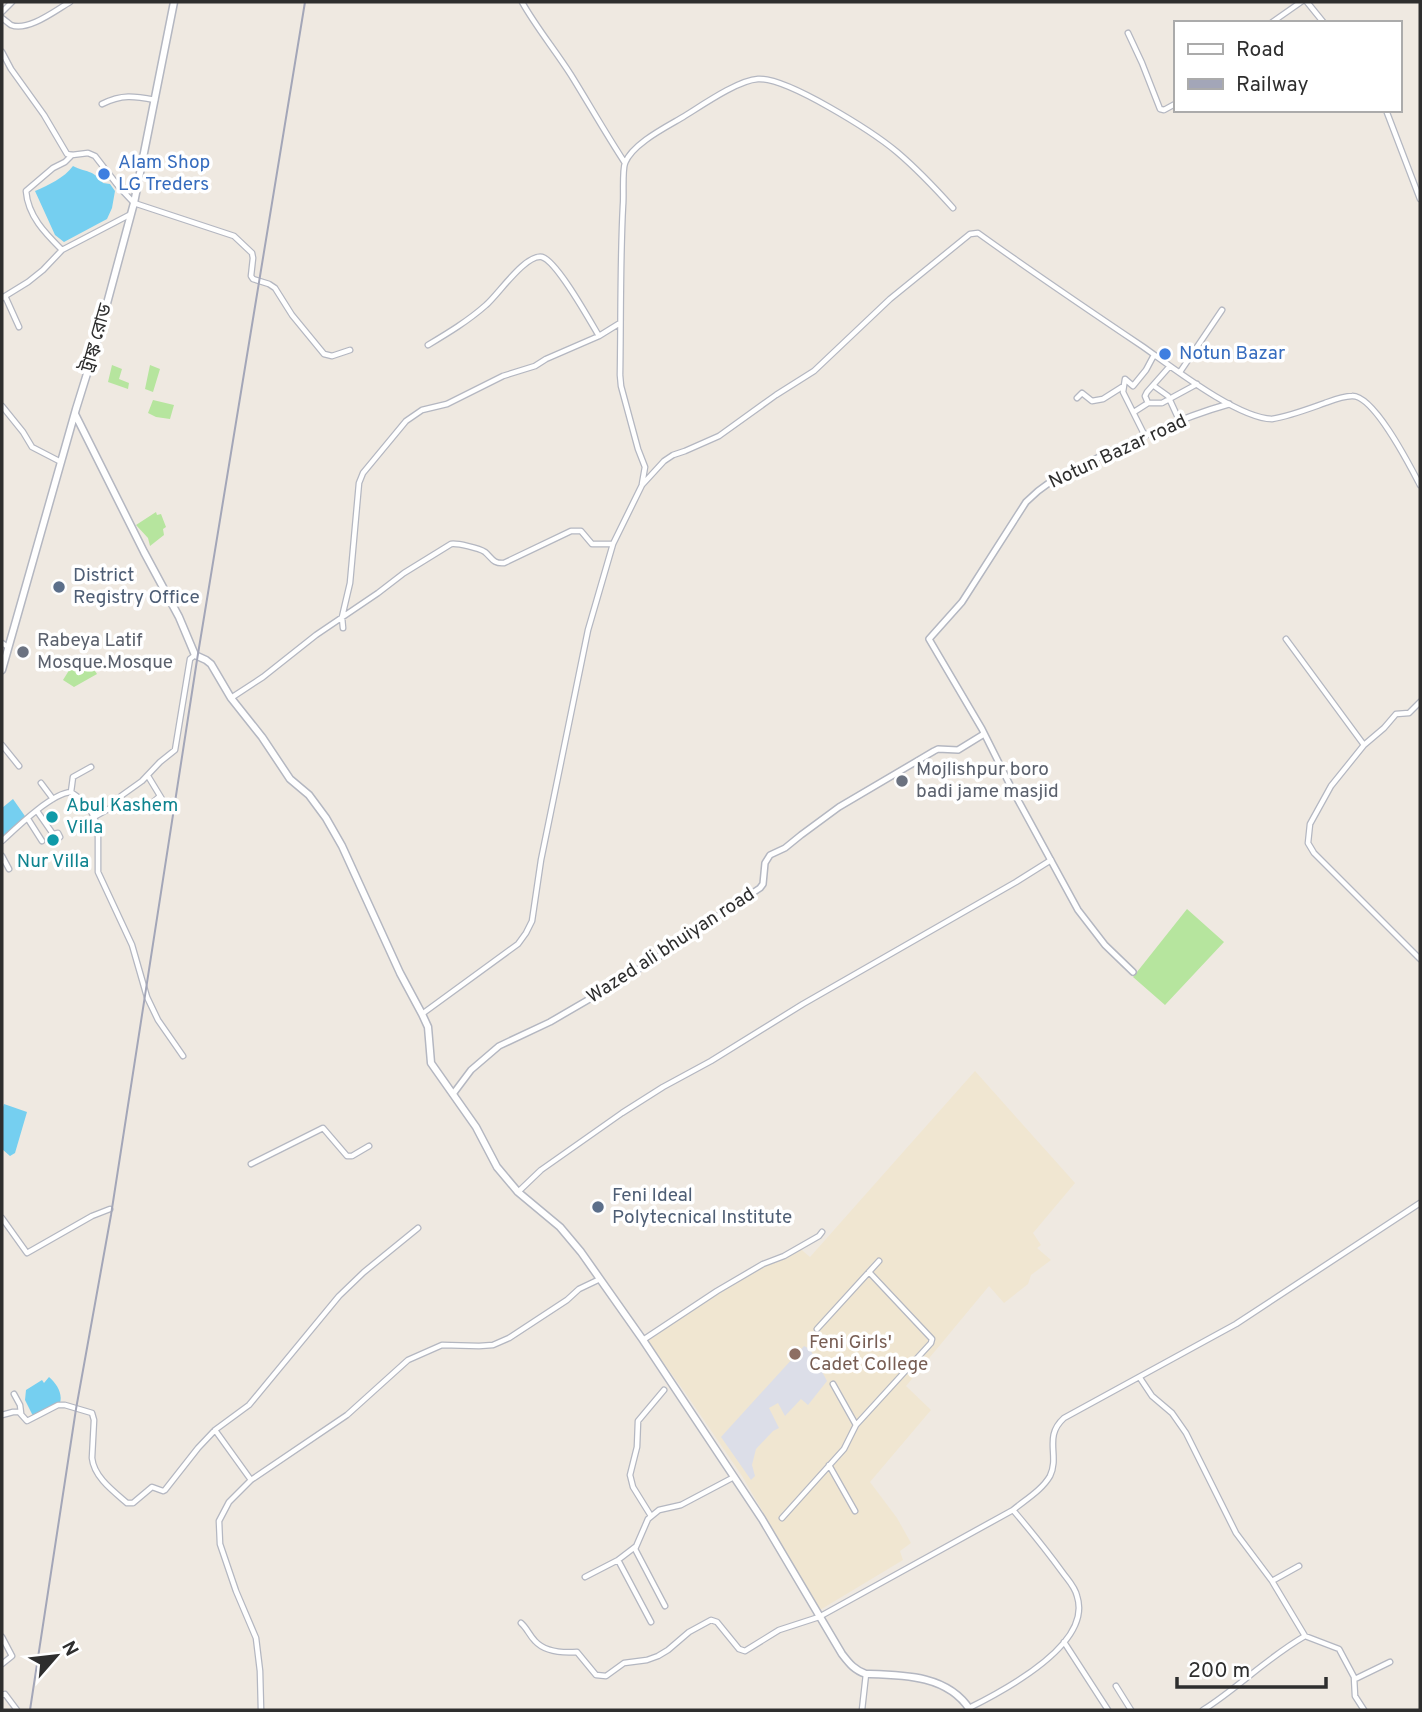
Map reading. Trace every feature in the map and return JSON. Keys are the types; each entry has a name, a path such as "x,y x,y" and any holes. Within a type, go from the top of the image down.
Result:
{"main road":[{"name":"ট্রাঙ্ক রোড","path":"2,670 5,645 95,348 134,203 174,2"},
{"path":"75,414 179,617 194,655 211,664 231,698 290,779 309,795 342,846 400,973 428,1027 431,1063 476,1127 497,1167 518,1192 560,1227 581,1252 762,1519 819,1617 852,1667 866,1674 911,1676 931,1681 957,1695 969,1709"}],"street":[{"path":"2,12 12,2"},
{"path":"2,18 12,25 22,27 35,23 70,2"},
{"path":"522,2 625,163"},
{"path":"1274,21 1299,2"},
{"path":"1307,2 1322,21"},
{"path":"1128,33 1160,109 1164,110 1174,105"},
{"path":"2,52 10,69 44,115 67,154 88,153 95,156 134,203 234,236 252,253 253,279 275,288 292,315 324,355 329,357 350,350"},
{"path":"642,485 645,467 620,375 625,163 636,148 653,135 748,80 768,80 796,89 854,122 896,152 953,208"},
{"path":"102,104 116,97 155,100"},
{"path":"1387,112 1420,199"},
{"path":"62,250 42,230 27,203 26,191 72,155"},
{"path":"19,327 3,297 28,282 62,250 131,214"},
{"path":"422,1014 518,944 532,921 541,860 588,630 613,544 642,485 673,455 719,436 776,394 814,371 890,299 970,234 978,233 1170,366 1244,412 1272,419 1353,395 1365,400 1395,441 1420,485"},
{"path":"428,345 478,312 523,265 538,257 547,260 557,270 599,336"},
{"path":"1180,372 1222,310"},
{"path":"343,628 342,617 350,583 359,483 363,473 406,421 422,410 447,404 503,376 535,366 621,323"},
{"path":"1145,436 1123,387 1125,380 1133,386 1154,355"},
{"path":"1148,403 1146,394 1170,366"},
{"path":"1133,412 1148,403 1158,404 1170,399 1198,384"},
{"path":"1154,386 1170,399 1180,422"},
{"path":"1077,398 1082,393 1092,401 1099,400 1123,387"},
{"name":"Notun Bazar road","path":"1133,972 1104,945 1078,910 930,637 962,603 1018,513 1032,496 1053,480 1145,436 1229,404"},
{"path":"3,409 32,447 61,461"},
{"path":"231,698 404,573 451,544 482,550 498,564 571,531 581,531 592,544 613,544"},
{"path":"1286,639 1364,745"},
{"path":"94,817 114,806 121,796 148,776 175,750 190,659 194,655"},
{"path":"1420,702 1409,713 1396,714 1364,745 1331,786 1312,818 1308,843 1314,853 1420,959"},
{"name":"Wazed ali bhuiyan road","path":"453,1094 471,1070 499,1046 550,1022 597,995 671,949 760,888 763,884 765,863 770,855 785,848 839,807 934,751 958,750 984,734"},
{"path":"2,745 19,766"},
{"path":"71,792 72,778 91,767"},
{"path":"148,776 168,809"},
{"path":"41,783 53,800"},
{"path":"60,786 62,794"},
{"path":"2,841 62,794 71,792 78,797 96,822 98,872 132,945 148,999 158,1020 183,1056"},
{"path":"151,804 160,796"},
{"path":"36,800 53,834 58,833 60,837"},
{"path":"28,819 42,841"},
{"path":"2,856 9,869"},
{"path":"518,1192 541,1170 663,1087 1051,860"},
{"path":"251,1164 323,1128 348,1156 369,1146"},
{"path":"521,1623 526,1626 535,1642 544,1648 577,1652 596,1675 606,1676 624,1663 658,1656 707,1621 717,1622 739,1649 745,1651 779,1630 819,1617 1013,1510 1039,1490 1051,1473 1052,1439 1058,1424 1070,1415 1236,1324 1420,1203"},
{"path":"2,1218 27,1253 92,1216 110,1209"},
{"path":"2,1415 19,1412 27,1420 31,1420 58,1405 92,1413 92,1458 95,1470 130,1504 152,1487 163,1491 215,1430 249,1405 340,1296 364,1272 418,1228"},
{"path":"643,1340 717,1291 764,1264 784,1256 822,1232"},
{"path":"817,1329 879,1261"},
{"path":"782,1518 844,1449 856,1425 931,1343 932,1339 869,1272"},
{"path":"261,1710 257,1638 236,1591 220,1544 219,1521 229,1502 251,1480 339,1420 408,1360 442,1345 493,1345 509,1338 567,1300 579,1289 600,1279"},
{"path":"1140,1378 1152,1396 1172,1413 1186,1433 1236,1532 1272,1581 1305,1636 1339,1649 1355,1679 1354,1693 1364,1710"},
{"path":"833,1384 856,1425"},
{"path":"651,1516 633,1487 630,1475 637,1447 638,1421 664,1390"},
{"path":"14,1394 22,1409 21,1414"},
{"path":"215,1430 251,1480"},
{"path":"830,1465 855,1511"},
{"path":"585,1577 618,1560 635,1547 651,1516 659,1510 681,1505 734,1477"},
{"path":"969,1709 1027,1676 1064,1642 1077,1623 1080,1609 1076,1592 1013,1510"},
{"path":"635,1547 665,1606"},
{"path":"618,1560 651,1622"},
{"path":"1272,1581 1299,1566"},
{"path":"1203,1710 1305,1636"},
{"path":"2,1637 12,1656 2,1664"},
{"path":"1064,1642 1108,1710"},
{"path":"1355,1679 1390,1662"},
{"path":"862,1710 866,1674"},
{"path":"1116,1686 1131,1710"},
{"path":"2,1695 5,1695 17,1710"}],"shaded area":[{"name":"Feni Girls' Cadet College","path":"975,1071 1075,1183 1033,1233 1041,1245 1037,1248 1051,1260 1031,1275 1028,1284 1004,1303 989,1286 906,1386 931,1410 870,1482 897,1518 911,1543 900,1551 903,1560 820,1610 742,1476 647,1340 719,1291 797,1246 810,1257"},
{"path":"804,1346 810,1349 827,1381 808,1405 801,1399 785,1416 778,1403 769,1408 779,1428 756,1449 752,1465 755,1476 751,1480 721,1437"}],"green space":[{"path":"112,365 122,369 119,379 129,383 128,389 108,382"},
{"path":"150,365 160,369 153,392 145,389"},
{"path":"153,400 174,405 170,419 148,413"},
{"path":"156,512 157,515 161,514 166,527 163,529 164,535 150,546 148,538 136,525"},
{"path":"85,656 97,674 74,687 63,680 68,672 65,663"},
{"path":"1187,909 1224,942 1165,1005 1133,977"}],"water":[{"path":"73,166 92,173 103,183 110,184 115,191 107,219 64,242 55,235 35,191 61,178"},
{"path":"13,799 27,819 2,838 2,808"},
{"path":"4,1104 27,1112 15,1153 10,1156 2,1149"},
{"path":"49,1377 58,1388 60,1403 33,1416 25,1400 26,1390 42,1380 44,1383"}],"railway":[{"path":"30,1710 76,1409 111,1215 197,660 305,2"}],"place":[{"name":"Alam Shop LG Treders","path":"104,174"},
{"name":"Notun Bazar","path":"1165,354"},
{"name":"District Registry Office","path":"59,587"},
{"name":"Rabeya Latif Mosque.Mosque","path":"23,652"},
{"name":"Mojlishpur boro badi jame masjid","path":"902,781"},
{"name":"Abul Kashem Villa","path":"52,817"},
{"name":"Nur Villa","path":"53,840"},
{"name":"Feni Ideal Polytecnical Institute","path":"598,1207"},
{"name":"Feni Girls' Cadet College","path":"795,1354"}]}
